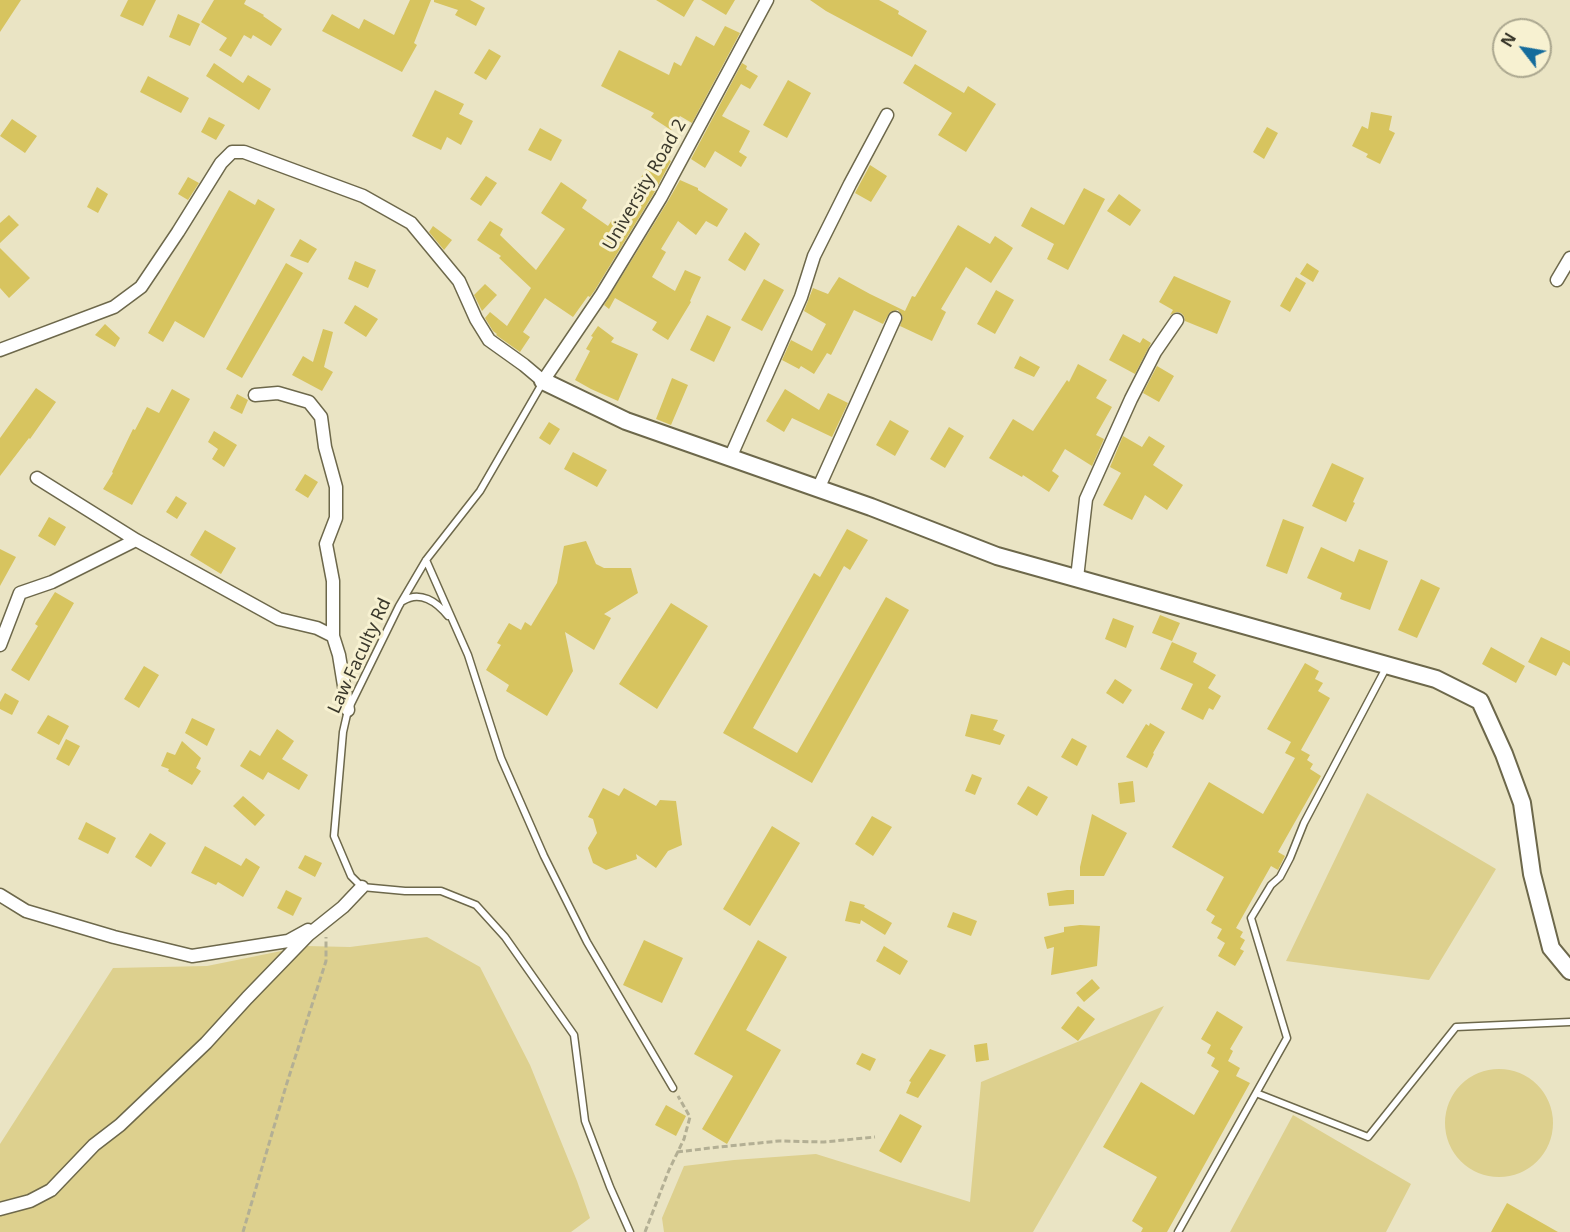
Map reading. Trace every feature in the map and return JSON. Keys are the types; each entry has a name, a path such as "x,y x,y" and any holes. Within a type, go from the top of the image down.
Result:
{"street":[{"name":"University Road 2","path":"543,381 602,294 661,197 768,0"},
{"path":"730,458 801,297 814,256 887,115"},
{"path":"0,350 114,307 141,287 221,163 232,152 244,152 363,196 411,223 459,281 476,319 489,340 524,364 543,381 626,421 882,511 997,556 1436,679 1479,701 1504,754 1522,804 1532,874 1551,948 1570,970"},
{"path":"1557,280 1570,258"},
{"path":"818,489 895,318"},
{"path":"1077,578 1086,499 1131,399 1155,352 1177,320"},
{"path":"255,395 278,393 309,402 321,417 325,447 336,487 336,518 326,544 333,581 333,636 339,655 348,710"},
{"path":"37,478 136,540 279,620 317,628 333,636"},
{"path":"0,645 20,593 52,582 136,540"},
{"path":"0,894 26,911 114,937 192,956 288,941 327,921 362,887"},
{"path":"0,1209 30,1201 51,1190 94,1145 120,1125 206,1042 308,935 343,907 362,887"}],"lane":[{"name":"Law Faculty Rd","path":"362,887 351,876 334,836 343,732 348,710 399,606 426,560 480,491 543,381"},
{"path":"426,560 468,655 501,758 544,856 587,942 673,1088"},
{"path":"399,606 405,599 423,597 430,599 436,602 454,623"},
{"path":"1178,1232 1287,1038 1251,918 1271,885 1280,877 1304,823 1387,665"},
{"path":"362,887 405,891 441,891 476,905 505,937 574,1035 585,1121 630,1232"},
{"path":"1256,1093 1368,1137 1456,1027 1570,1022"}],"path":[{"path":"243,1232 326,961 327,921"},
{"path":"645,1232 684,1138 690,1117 673,1088"},
{"path":"677,1152 767,1142 824,1142 874,1137"}],"shaded area":[{"path":"1367,793 1496,869 1429,980 1286,961"},
{"path":"427,937 480,967 530,1065 590,1218 571,1232 0,1232 0,1144 113,968 207,966 306,946 350,947"},
{"path":"1164,1006 1033,1232 664,1232 662,1218 684,1166 734,1160 816,1154 970,1202 981,1082"},
{"path":"1499,1069 1520,1073 1537,1085 1549,1102 1553,1123 1549,1144 1537,1161 1520,1173 1499,1177 1478,1173 1461,1161 1449,1144 1445,1123 1449,1102 1461,1085 1478,1073"},
{"path":"1293,1115 1411,1184 1386,1232 1230,1232"}],"building":[{"path":"0,0 21,0 0,32"},
{"path":"128,0 156,0 143,26 120,16"},
{"path":"214,0 246,0 244,4 264,15 282,29 271,46 253,35 251,39 244,35 231,57 219,50 227,38 201,22"},
{"path":"410,0 431,0 414,43 417,45 402,72 322,31 332,14 359,29 364,19 394,35"},
{"path":"434,0 470,0 485,8 476,26 455,15 458,10 434,2"},
{"path":"656,0 694,0 684,17"},
{"path":"701,0 735,0 726,15"},
{"path":"810,0 879,0 927,31 912,57"},
{"path":"178,14 200,24 190,46 169,37"},
{"path":"725,26 740,33 692,123 680,116 671,130 651,117 654,113 601,86 619,50 669,75 674,62 681,66 696,36 714,46"},
{"path":"489,49 501,56 486,80 474,73"},
{"path":"214,63 243,83 248,75 271,89 259,110 206,76"},
{"path":"742,63 747,66 746,69 758,76 750,89 741,84 722,116 750,131 739,152 747,157 741,167 715,151 705,168 691,159"},
{"path":"915,64 964,93 968,86 996,104 966,152 938,135 952,113 903,83"},
{"path":"148,76 189,98 181,113 140,92"},
{"path":"788,80 811,93 787,138 763,125"},
{"path":"435,90 464,104 459,114 473,121 461,145 447,137 441,150 412,136"},
{"path":"1371,112 1392,116 1389,130 1395,133 1380,164 1366,157 1368,154 1352,146 1362,126 1368,129"},
{"path":"209,117 225,125 216,140 201,132"},
{"path":"12,119 37,136 25,153 0,136"},
{"path":"1267,127 1278,133 1264,159 1253,152"},
{"path":"540,128 562,140 551,161 528,150"},
{"path":"658,153 671,161 595,290 573,317 545,298 523,332 530,337 520,352 496,335 485,318 490,312 507,326 531,288 499,258 501,256 477,240 490,221 503,229 500,235 536,270 565,229 541,213 561,182 587,200 582,208 608,226 612,220 618,224 636,193 633,191"},
{"path":"870,165 887,176 871,202 855,193"},
{"path":"486,176 497,183 481,206 470,199"},
{"path":"188,177 199,183 188,200 178,194"},
{"path":"680,180 698,188 728,209 717,227 706,221 696,235 678,221 661,249 666,252 652,277 675,291 685,270 701,277 691,302 668,340 652,330 657,322 615,298 609,309 604,305"},
{"path":"97,187 108,194 98,213 87,207"},
{"path":"1084,188 1105,199 1068,270 1047,259 1054,244 1021,226 1031,207 1064,225"},
{"path":"229,190 255,205 258,199 275,209 204,338 175,321 163,342 148,333"},
{"path":"1119,194 1141,210 1130,226 1107,211"},
{"path":"9,215 19,225 0,243 0,223"},
{"path":"958,225 990,244 995,236 1013,248 991,283 966,267 941,309 946,312 932,341 900,326 903,317 898,310 890,312 883,324 854,310 831,355 827,353 814,374 801,366 799,369 782,360 791,340 812,351 826,324 804,311 813,288 828,294 839,277 905,311 912,296 915,297"},
{"path":"433,226 452,240 444,250 429,232"},
{"path":"745,232 760,244 745,271 728,260"},
{"path":"300,239 317,249 308,263 290,256"},
{"path":"0,248 30,278 9,298 0,288"},
{"path":"355,261 376,270 368,288 348,279"},
{"path":"286,263 303,273 242,378 226,369"},
{"path":"1307,263 1319,271 1313,282 1300,274"},
{"path":"1174,276 1231,301 1217,334 1185,321 1181,313 1170,315 1173,310 1159,302"},
{"path":"1296,277 1306,283 1290,312 1280,306"},
{"path":"764,279 784,290 762,331 741,320"},
{"path":"485,284 497,295 482,311 474,295"},
{"path":"996,290 1014,300 995,334 977,324"},
{"path":"355,305 378,319 366,337 344,323"},
{"path":"707,315 731,327 714,362 690,350"},
{"path":"105,324 120,338 115,347 95,335"},
{"path":"598,326 614,338 611,342 638,354 618,401 575,380 590,351 586,349 593,337 591,336"},
{"path":"323,329 333,332 324,367 333,372 322,391 292,375 303,356 313,362"},
{"path":"1123,334 1140,343 1143,338 1151,343 1135,374 1109,360"},
{"path":"1020,356 1040,367 1034,377 1014,368"},
{"path":"1078,364 1107,380 1096,398 1112,407 1096,435 1104,439 1092,466 1065,449 1052,471 1059,476 1049,492 1023,475 1022,477 989,458 1013,419 1033,431 1067,380 1069,382"},
{"path":"1157,366 1174,376 1159,402 1143,393"},
{"path":"672,378 688,385 671,425 656,419"},
{"path":"36,388 56,402 0,476 0,438"},
{"path":"172,389 190,399 132,505 103,489 133,429 135,430 147,407 159,413"},
{"path":"785,389 819,410 828,393 848,403 832,437 792,418 784,432 766,421"},
{"path":"237,394 248,400 242,414 230,408"},
{"path":"890,420 909,431 895,456 876,445"},
{"path":"549,422 560,429 550,445 539,438"},
{"path":"949,427 964,436 945,468 930,459"},
{"path":"214,431 237,445 224,467 212,459 218,449 208,442"},
{"path":"1123,436 1142,447 1149,436 1165,446 1153,465 1183,485 1167,510 1145,495 1132,520 1103,505 1121,473 1110,467"},
{"path":"573,452 607,470 597,487 564,469"},
{"path":"1332,463 1364,478 1346,522 1312,506"},
{"path":"305,474 318,482 308,498 295,490"},
{"path":"176,496 187,503 177,519 166,512"},
{"path":"49,517 66,527 55,546 38,536"},
{"path":"1283,519 1304,527 1287,574 1266,566"},
{"path":"847,529 868,540 850,570 844,566 753,728 797,753 886,597 909,610 812,783 723,733 814,573 820,577"},
{"path":"205,530 236,548 221,574 190,555"},
{"path":"586,541 596,564 604,568 631,568 638,593 604,614 611,618 594,650 565,632 573,671 547,716 506,691 509,685 486,670 501,645 497,643 509,623 521,630 525,622 531,626 557,583 564,546"},
{"path":"1321,547 1354,562 1359,549 1388,561 1370,610 1340,599 1342,593 1307,578"},
{"path":"0,549 16,557 0,586"},
{"path":"1421,579 1440,588 1417,638 1398,630"},
{"path":"55,592 74,603 29,681 11,670 38,626 35,624"},
{"path":"671,603 708,626 657,709 619,684"},
{"path":"1160,615 1180,623 1172,641 1152,633"},
{"path":"1113,618 1134,626 1126,648 1105,639"},
{"path":"1541,637 1570,651 1570,666 1563,662 1556,676 1528,662"},
{"path":"1172,642 1197,653 1193,662 1216,675 1208,688 1221,696 1213,710 1209,708 1203,720 1181,709 1193,684 1160,669"},
{"path":"1491,647 1525,666 1516,683 1482,664"},
{"path":"1305,663 1319,671 1315,679 1323,683 1318,691 1330,698 1301,750 1310,755 1307,760 1313,764 1310,769 1321,776 1278,852 1285,856 1278,870 1271,866 1236,928 1243,932 1240,937 1245,940 1240,949 1244,951 1235,966 1218,956 1225,943 1217,938 1222,929 1211,923 1215,916 1206,910 1224,877 1172,847 1209,782 1263,814 1295,758 1285,753 1291,742 1267,729"},
{"path":"144,666 159,675 139,708 124,699"},
{"path":"1115,679 1132,690 1123,704 1106,693"},
{"path":"5,693 19,701 12,715 0,709 0,702"},
{"path":"971,714 998,720 993,730 1005,735 1000,745 965,736"},
{"path":"48,715 69,726 59,745 37,733"},
{"path":"192,718 215,729 207,746 185,733"},
{"path":"1150,723 1165,732 1147,768 1126,757 1146,724 1149,726"},
{"path":"277,729 294,741 282,759 308,775 299,790 268,772 263,780 240,766 250,750 260,756"},
{"path":"1072,738 1087,746 1077,766 1061,757"},
{"path":"66,739 80,746 69,766 56,759"},
{"path":"182,741 201,758 196,768 201,771 192,785 161,766 167,752 175,755"},
{"path":"972,774 982,778 975,795 965,791"},
{"path":"1133,781 1135,802 1120,804 1118,783"},
{"path":"1028,786 1048,797 1037,816 1017,804"},
{"path":"603,788 619,796 624,788 656,806 660,800 676,801 682,845 668,851 656,868 636,854 637,859 606,870 593,863 588,848 597,833 593,819 588,817"},
{"path":"243,796 265,815 255,826 233,806"},
{"path":"1092,814 1127,833 1104,876 1080,876 1080,867"},
{"path":"872,816 892,827 873,856 855,844"},
{"path":"86,822 116,838 108,854 78,839"},
{"path":"772,826 800,843 750,926 723,909"},
{"path":"150,833 166,843 151,867 135,857"},
{"path":"205,846 241,866 246,858 260,867 243,897 218,882 216,885 191,873"},
{"path":"305,855 322,863 315,877 298,868"},
{"path":"286,890 302,898 293,916 277,908"},
{"path":"1074,890 1074,904 1049,906 1047,893"},
{"path":"850,901 865,905 864,907 892,923 885,935 861,920 860,924 845,921"},
{"path":"953,912 977,921 971,936 947,927"},
{"path":"1100,926 1097,966 1051,975 1054,947 1047,949 1044,937 1064,932 1064,927"},
{"path":"644,940 683,958 662,1003 623,985"},
{"path":"758,940 787,957 746,1030 781,1050 727,1144 702,1129 733,1076 694,1054"},
{"path":"884,946 908,961 900,975 876,961"},
{"path":"1092,979 1100,988 1084,1002 1076,993"},
{"path":"1078,1006 1095,1019 1078,1041 1061,1028"},
{"path":"1217,1011 1243,1027 1230,1049 1233,1051 1228,1061 1240,1068 1236,1076 1250,1083 1167,1232 1141,1232 1143,1228 1132,1221 1157,1177 1103,1147 1141,1082 1194,1115 1219,1071 1211,1066 1215,1058 1207,1053 1211,1045 1201,1039"},
{"path":"987,1043 989,1060 976,1062 974,1045"},
{"path":"930,1049 946,1055 918,1098 906,1093 911,1082 909,1081"},
{"path":"862,1053 876,1059 870,1071 856,1064"},
{"path":"666,1105 686,1116 676,1136 655,1125"},
{"path":"900,1114 922,1126 901,1163 879,1151"},
{"path":"1507,1203 1558,1232 1491,1232"}]}
